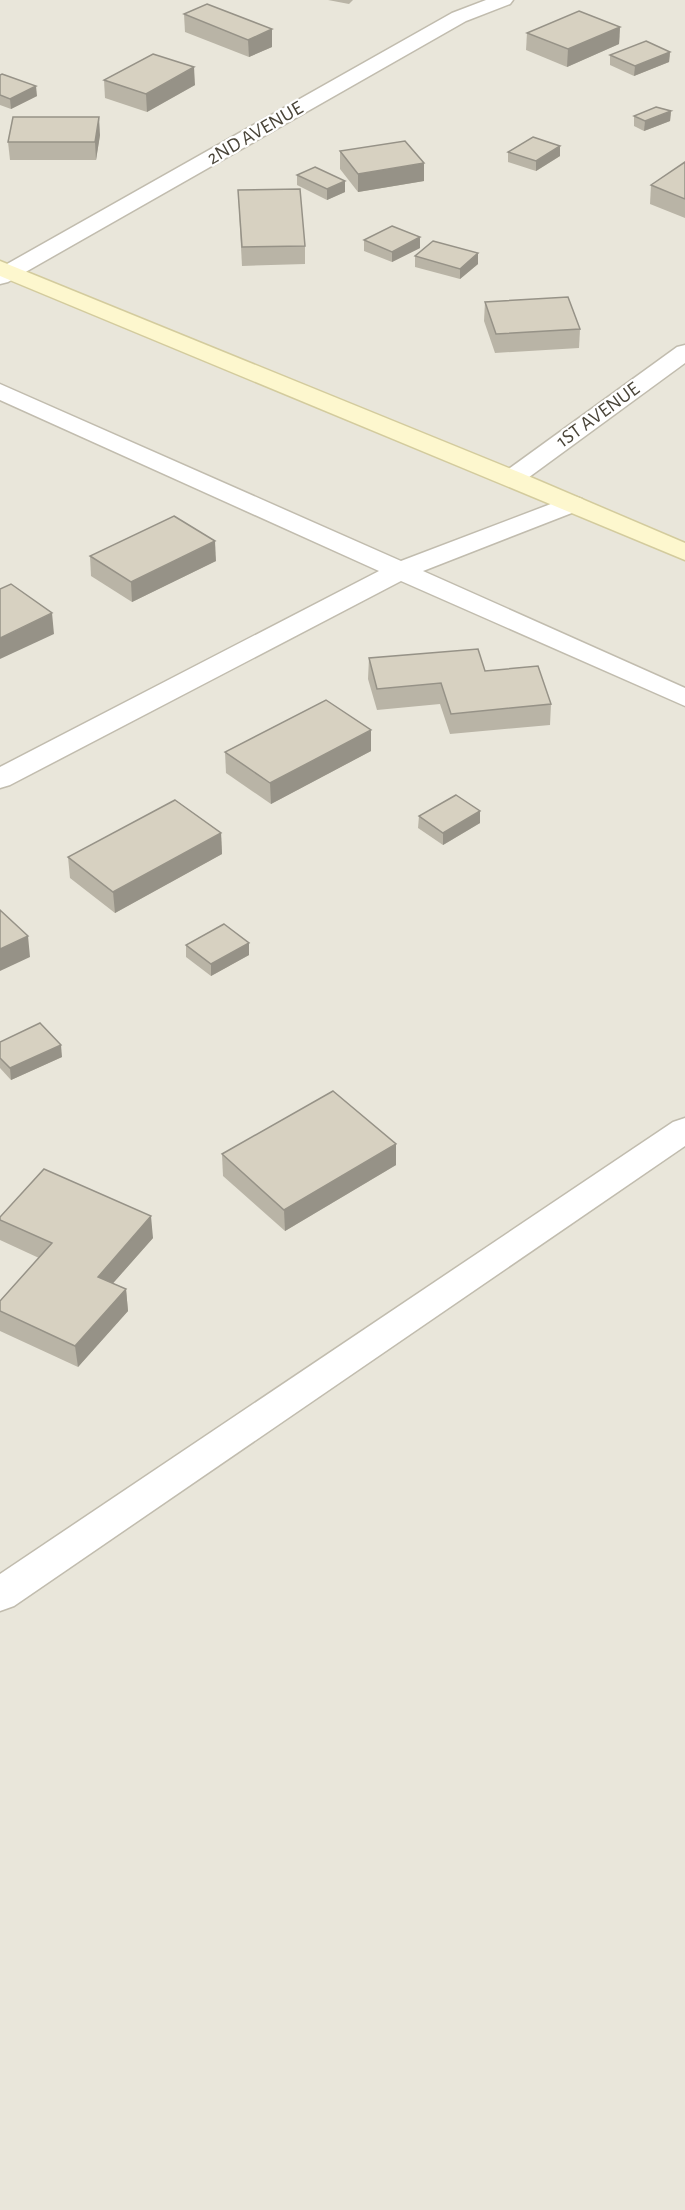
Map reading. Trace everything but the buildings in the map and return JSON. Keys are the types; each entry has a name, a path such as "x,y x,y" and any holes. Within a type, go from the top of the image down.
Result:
{"main road":[{"path":"3,272 512,478 685,552"}],"street":[{"name":"2ND AVENUE","path":"3,272 459,17 503,0"},
{"name":"1ST AVENUE","path":"512,478 685,352"},
{"path":"0,391 403,569 685,698"},
{"path":"0,779 403,569 573,504"},
{"path":"0,1595 685,1130"}],"shaded area":[{"path":"0,0 685,0 685,2210 0,2210"}]}
